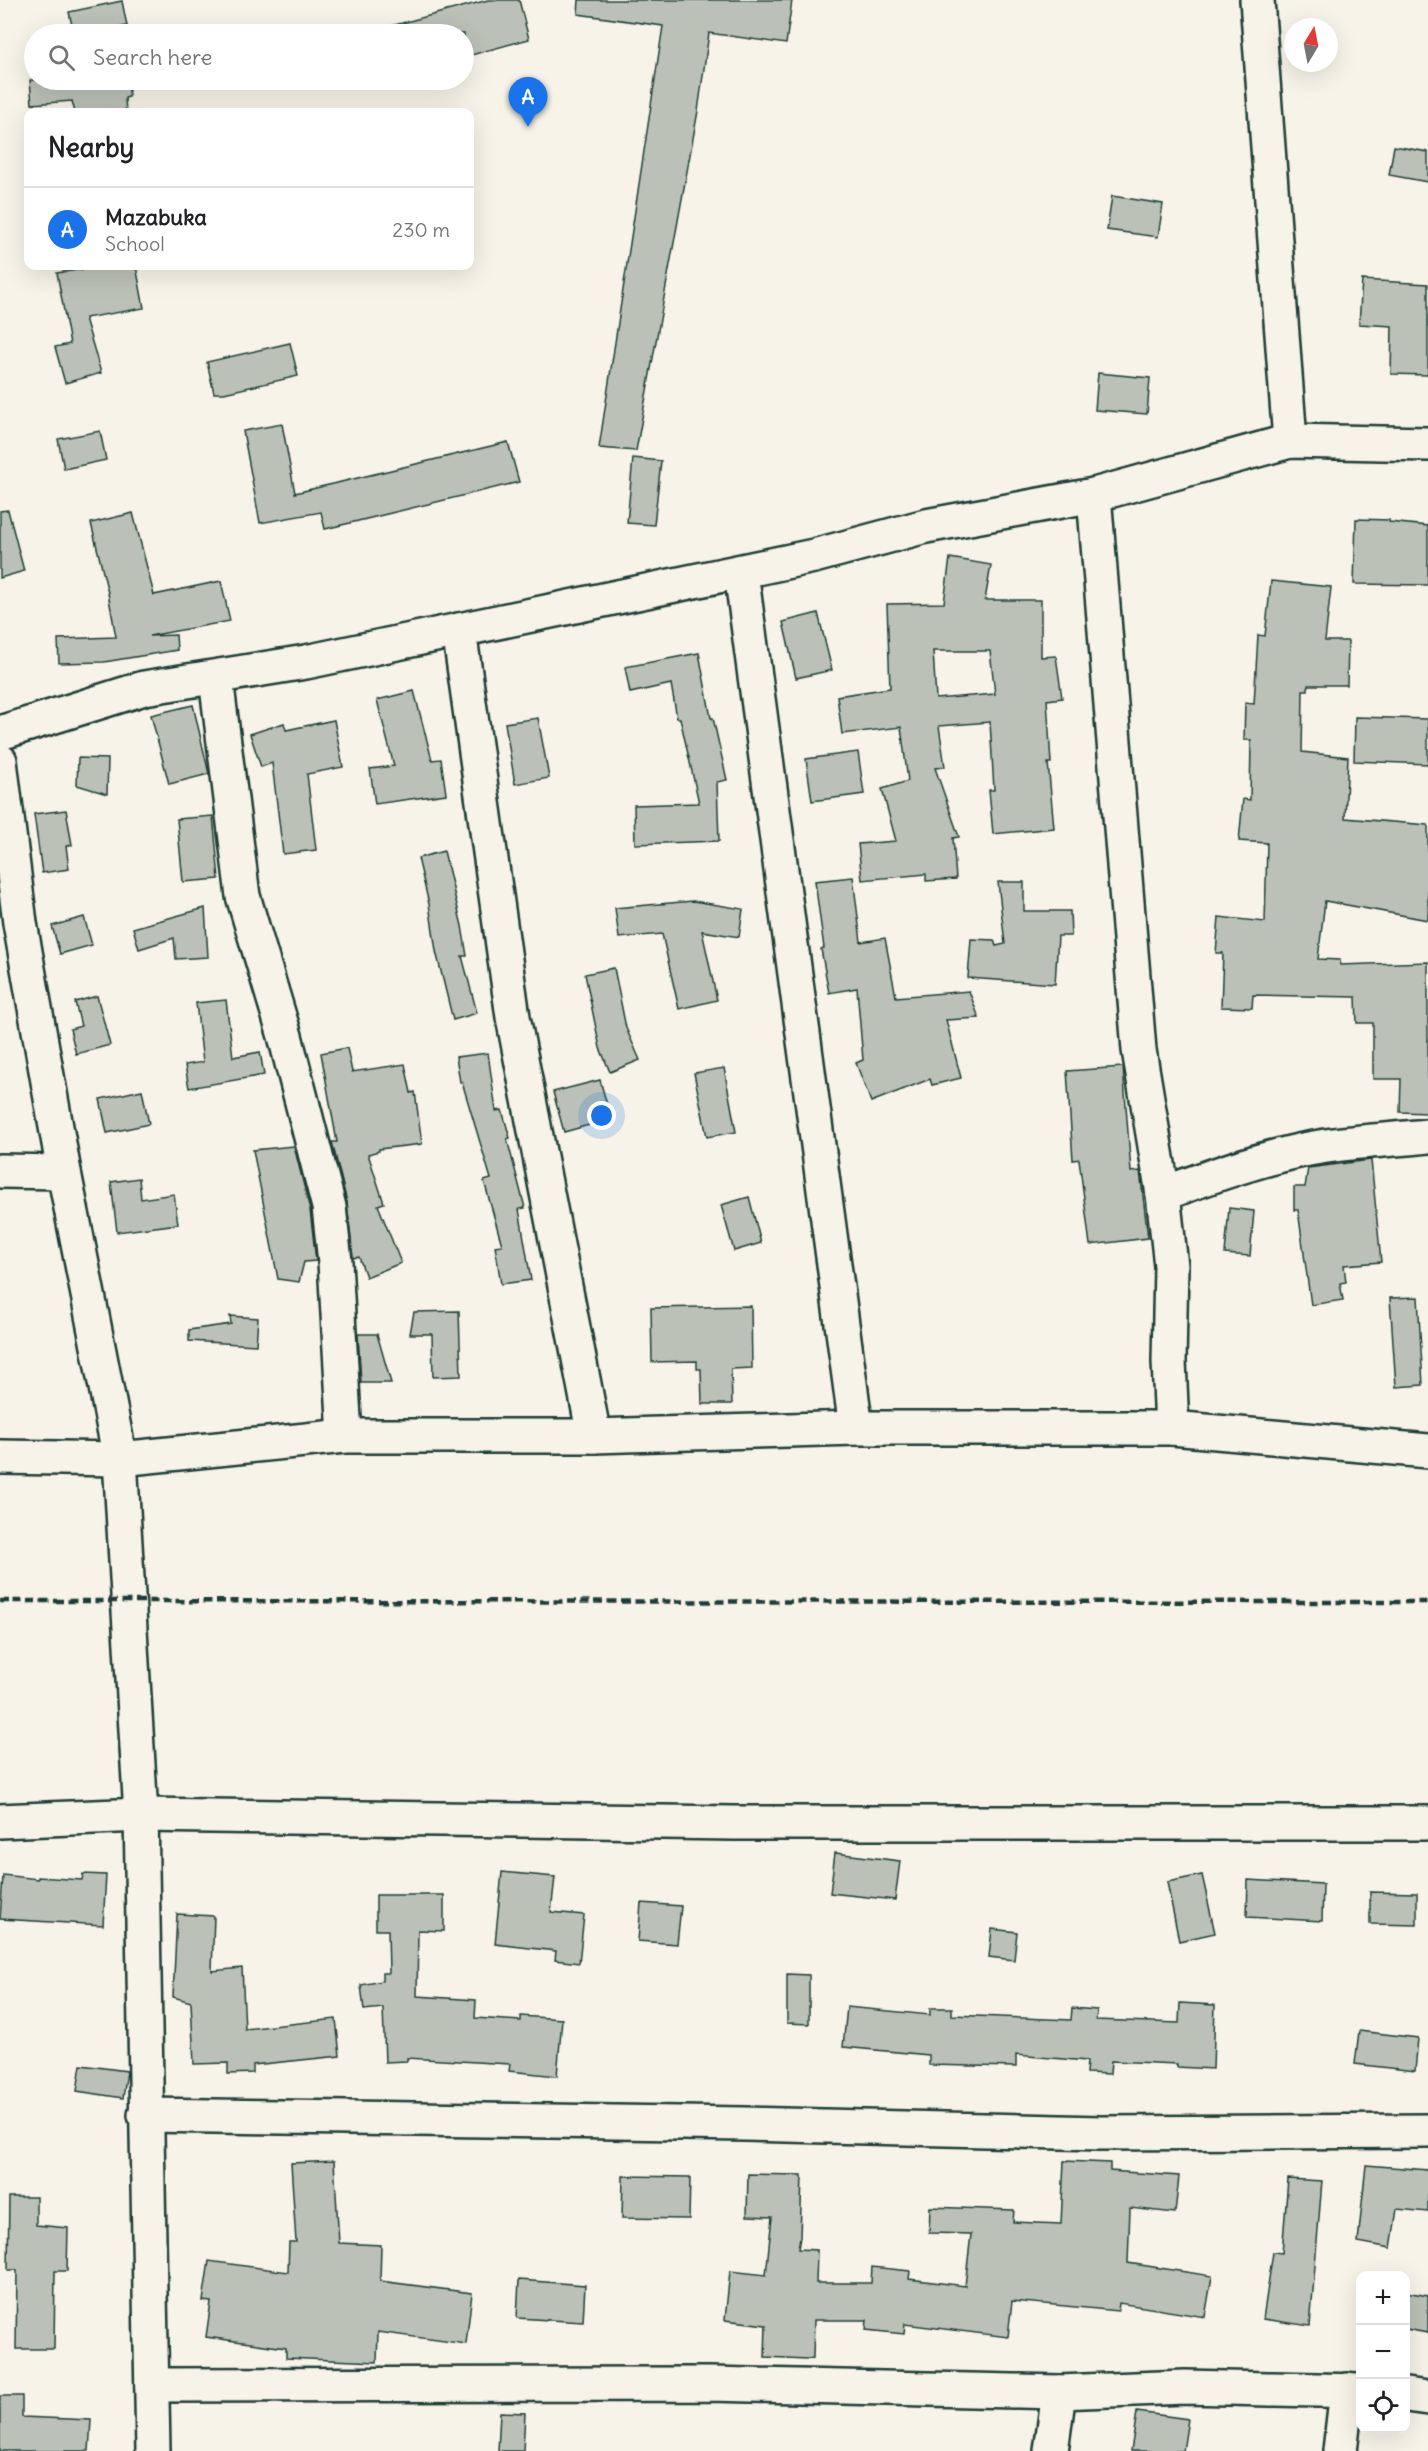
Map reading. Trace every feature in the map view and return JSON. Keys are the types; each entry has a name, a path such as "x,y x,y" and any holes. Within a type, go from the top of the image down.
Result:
{"street":[{"path":"1257,0 1290,441"},
{"path":"0,733 144,688 306,662 741,572 814,556 926,526 1094,495 1290,441 1428,444"},
{"path":"1094,495 1139,1050 1163,1194 1172,1266 1169,1361 1172,1428"},
{"path":"741,572 856,1428"},
{"path":"459,630 513,1017 594,1436"},
{"path":"216,678 243,896 285,1036 329,1207 335,1262 345,1436"},
{"path":"0,761 10,924 64,1172 120,1459 141,1815 153,2451"},
{"path":"1163,1194 1218,1173 1291,1153 1334,1145 1428,1136"},
{"path":"0,1171 64,1172"},
{"path":"0,1457 120,1459 345,1436 594,1436 856,1428 1172,1428 1428,1451"},
{"path":"0,1821 141,1815 734,1823 1428,1823"},
{"path":"145,2115 745,2124 1101,2133 1428,2131"},
{"path":"152,2385 710,2384 1059,2392 1185,2387 1354,2390 1340,2451"},
{"path":"1051,2451 1059,2392"},
{"path":"1410,2395 1428,2397"}],"building":[{"path":"488,0 519,0 529,39 474,54 474,24 398,24"},
{"path":"579,0 792,0 786,44 709,33 698,111 636,451 599,448 663,26 578,14"},
{"path":"122,1 127,24 72,24 69,12"},
{"path":"31,90 129,90 129,97 125,98 126,108 74,108 72,101 32,104"},
{"path":"1394,146 1428,152 1428,182 1389,175"},
{"path":"1112,196 1163,204 1158,237 1107,230"},
{"path":"78,270 137,270 144,308 85,318 101,373 65,383 55,347 70,344 57,273"},
{"path":"1362,280 1428,284 1428,375 1391,374 1392,326 1359,324"},
{"path":"290,343 298,376 224,393 214,393 207,362"},
{"path":"1098,373 1150,378 1147,414 1095,410"},
{"path":"282,424 295,493 508,442 519,482 325,529 321,512 260,523 243,431"},
{"path":"100,431 106,460 64,469 58,439"},
{"path":"633,458 661,461 654,525 627,523"},
{"path":"8,510 24,571 0,578 0,511"},
{"path":"133,513 154,595 221,581 230,621 149,636 176,635 177,650 104,662 59,663 58,639 116,637 91,523"},
{"path":"1356,519 1389,520 1389,522 1428,526 1428,585 1354,584"},
{"path":"950,558 991,565 985,600 1041,600 1041,657 1056,656 1062,698 1047,700 1051,763 1048,763 1054,828 993,834 989,790 994,790 990,722 939,726 945,767 935,768 959,837 953,838 956,879 926,881 926,874 862,880 858,844 896,841 882,789 908,781 901,727 842,734 837,696 890,688 887,604 944,603","holes":["933,651 990,651 995,694 936,699"]},
{"path":"1271,581 1331,587 1325,641 1348,641 1347,685 1308,685 1308,690 1303,690 1302,752 1348,757 1345,818 1428,825 1428,920 1325,901 1318,959 1340,960 1340,965 1428,962 1428,1113 1400,1112 1401,1079 1373,1079 1373,1023 1357,1023 1356,997 1253,995 1252,1008 1221,1007 1223,953 1216,953 1219,917 1265,922 1267,843 1239,841 1243,799 1250,800 1251,740 1244,740 1245,703 1254,704 1258,635 1265,636"},
{"path":"818,613 832,670 796,678 783,622"},
{"path":"699,653 711,718 713,718 727,780 717,782 719,841 635,844 634,805 699,803 680,718 677,718 671,684 630,693 625,667"},
{"path":"414,691 432,760 441,759 446,794 375,804 370,769 394,766 377,700"},
{"path":"193,705 209,774 169,784 151,715"},
{"path":"1355,717 1428,719 1428,764 1354,761"},
{"path":"538,718 549,778 515,784 505,723"},
{"path":"334,720 343,767 307,774 316,850 283,854 272,763 261,767 250,734 284,723 286,730"},
{"path":"858,752 864,794 812,801 806,759"},
{"path":"78,758 108,759 107,794 77,785"},
{"path":"66,810 72,845 66,846 69,869 42,873 34,814"},
{"path":"213,816 219,879 183,882 177,819"},
{"path":"444,851 462,926 467,956 462,956 477,1013 453,1020 436,951 429,904 418,858"},
{"path":"853,877 861,942 885,938 896,997 969,991 979,1018 946,1020 961,1078 932,1085 930,1079 871,1102 856,1063 863,1060 857,988 829,993 821,949 824,948 815,881"},
{"path":"998,882 1024,882 1024,911 1070,911 1071,936 1058,936 1055,984 968,978 971,939 994,940 996,946 1005,944"},
{"path":"693,901 743,909 739,937 702,931 717,1000 679,1009 662,934 619,938 615,908"},
{"path":"205,908 208,957 176,959 174,938 139,949 133,928"},
{"path":"84,917 92,945 60,954 52,926"},
{"path":"614,968 626,1028 640,1060 610,1072 600,1048 585,974"},
{"path":"97,996 110,1045 76,1054 70,1029 81,1026 75,1002"},
{"path":"226,1000 233,1057 260,1052 264,1075 189,1088 185,1065 203,1062 196,1003"},
{"path":"347,1048 352,1072 405,1064 411,1093 415,1092 422,1144 379,1149 379,1151 368,1154 384,1203 378,1205 401,1263 366,1277 359,1257 353,1258 347,1202 332,1142 337,1142 321,1053"},
{"path":"488,1053 496,1111 502,1110 525,1208 519,1209 531,1280 501,1284 495,1246 502,1245 484,1181 491,1179 462,1082 460,1082 456,1057"},
{"path":"1123,1067 1131,1172 1140,1171 1148,1238 1090,1245 1079,1159 1073,1160 1067,1071"},
{"path":"724,1068 736,1132 707,1137 694,1073"},
{"path":"600,1080 611,1119 564,1132 553,1092"},
{"path":"142,1090 149,1124 107,1133 100,1099"},
{"path":"294,1146 310,1210 316,1261 304,1262 299,1282 278,1279 253,1150"},
{"path":"1371,1160 1381,1262 1344,1265 1346,1282 1340,1283 1343,1300 1311,1305 1298,1210 1294,1210 1294,1187 1305,1187 1308,1168"},
{"path":"139,1178 141,1199 174,1194 178,1224 117,1232 111,1182"},
{"path":"749,1197 761,1243 734,1251 721,1205"},
{"path":"1229,1208 1254,1211 1250,1256 1225,1254"},
{"path":"1418,1297 1423,1385 1396,1387 1390,1298"},
{"path":"751,1306 752,1368 731,1369 732,1404 702,1404 701,1369 697,1369 697,1361 652,1362 651,1308"},
{"path":"459,1311 461,1376 433,1377 432,1334 410,1334 414,1312"},
{"path":"230,1316 258,1318 256,1345 189,1341 189,1330 231,1324"},
{"path":"358,1334 377,1334 391,1383 361,1383"},
{"path":"835,1853 900,1861 895,1900 830,1893"},
{"path":"502,1872 555,1877 551,1912 584,1915 579,1963 555,1960 556,1951 495,1944"},
{"path":"83,1874 106,1875 103,1925 0,1919 3,1875 82,1880"},
{"path":"1202,1875 1215,1933 1179,1941 1167,1882"},
{"path":"1248,1880 1323,1884 1322,1921 1247,1917"},
{"path":"1370,1892 1417,1893 1417,1925 1370,1924"},
{"path":"376,1895 444,1895 444,1931 418,1930 417,1996 476,2000 475,2018 521,2021 521,2016 562,2019 557,2076 509,2071 510,2064 407,2058 407,2061 385,2062 383,2008 364,2010 361,1985 382,1981 382,1973 389,1973 388,1930 376,1930"},
{"path":"641,1903 681,1906 677,1944 638,1941"},
{"path":"177,1914 214,1916 212,1971 242,1968 245,2029 336,2019 340,2056 253,2065 253,2073 228,2074 228,2063 194,2064 191,2002 173,1997"},
{"path":"992,1929 1017,1932 1014,1960 989,1957"},
{"path":"787,1974 809,1975 809,2024 787,2023"},
{"path":"1180,2003 1215,2005 1213,2069 1177,2067 1177,2064 1111,2061 1110,2074 1086,2073 1087,2061 1016,2055 1016,2067 929,2065 929,2055 843,2047 847,2007 930,2015 930,2008 952,2008 952,2015 1071,2020 1072,2008 1097,2010 1096,2020 1179,2023"},
{"path":"1359,2031 1418,2038 1415,2071 1355,2064"},
{"path":"81,2065 127,2071 123,2098 77,2091"},
{"path":"334,2161 339,2243 381,2245 380,2281 472,2293 466,2344 378,2332 377,2362 286,2358 286,2348 206,2337 211,2302 203,2301 209,2261 288,2272 289,2242 296,2242 291,2163"},
{"path":"1064,2161 1110,2163 1110,2171 1179,2176 1175,2213 1130,2208 1128,2263 1212,2276 1205,2317 1119,2303 1118,2311 1012,2301 1008,2337 905,2324 904,2334 866,2330 867,2320 814,2320 813,2358 807,2359 765,2357 766,2325 725,2320 730,2271 766,2275 772,2217 747,2216 748,2174 802,2175 798,2249 817,2250 816,2283 871,2283 872,2267 910,2271 909,2279 965,2286 971,2234 929,2233 930,2207 1014,2210 1013,2222 1061,2224"},
{"path":"1366,2165 1428,2170 1428,2212 1397,2209 1391,2248 1358,2242"},
{"path":"623,2176 690,2177 689,2219 622,2218"},
{"path":"1288,2179 1322,2181 1310,2326 1263,2319 1273,2252 1282,2253"},
{"path":"9,2197 36,2197 36,2225 68,2228 67,2271 55,2271 54,2349 16,2349 17,2270 8,2270"},
{"path":"519,2280 585,2285 583,2322 517,2318"},
{"path":"1410,2293 1428,2296 1428,2333 1410,2330"},
{"path":"0,2396 22,2396 22,2417 91,2420 89,2451 0,2451"},
{"path":"500,2412 525,2413 523,2451 498,2451"},
{"path":"1137,2412 1188,2419 1183,2451 1131,2451"}],"railway":[{"path":"0,1601 1428,1602"}],"place":[{"name":"Mazabuka","path":"528,127"}]}
